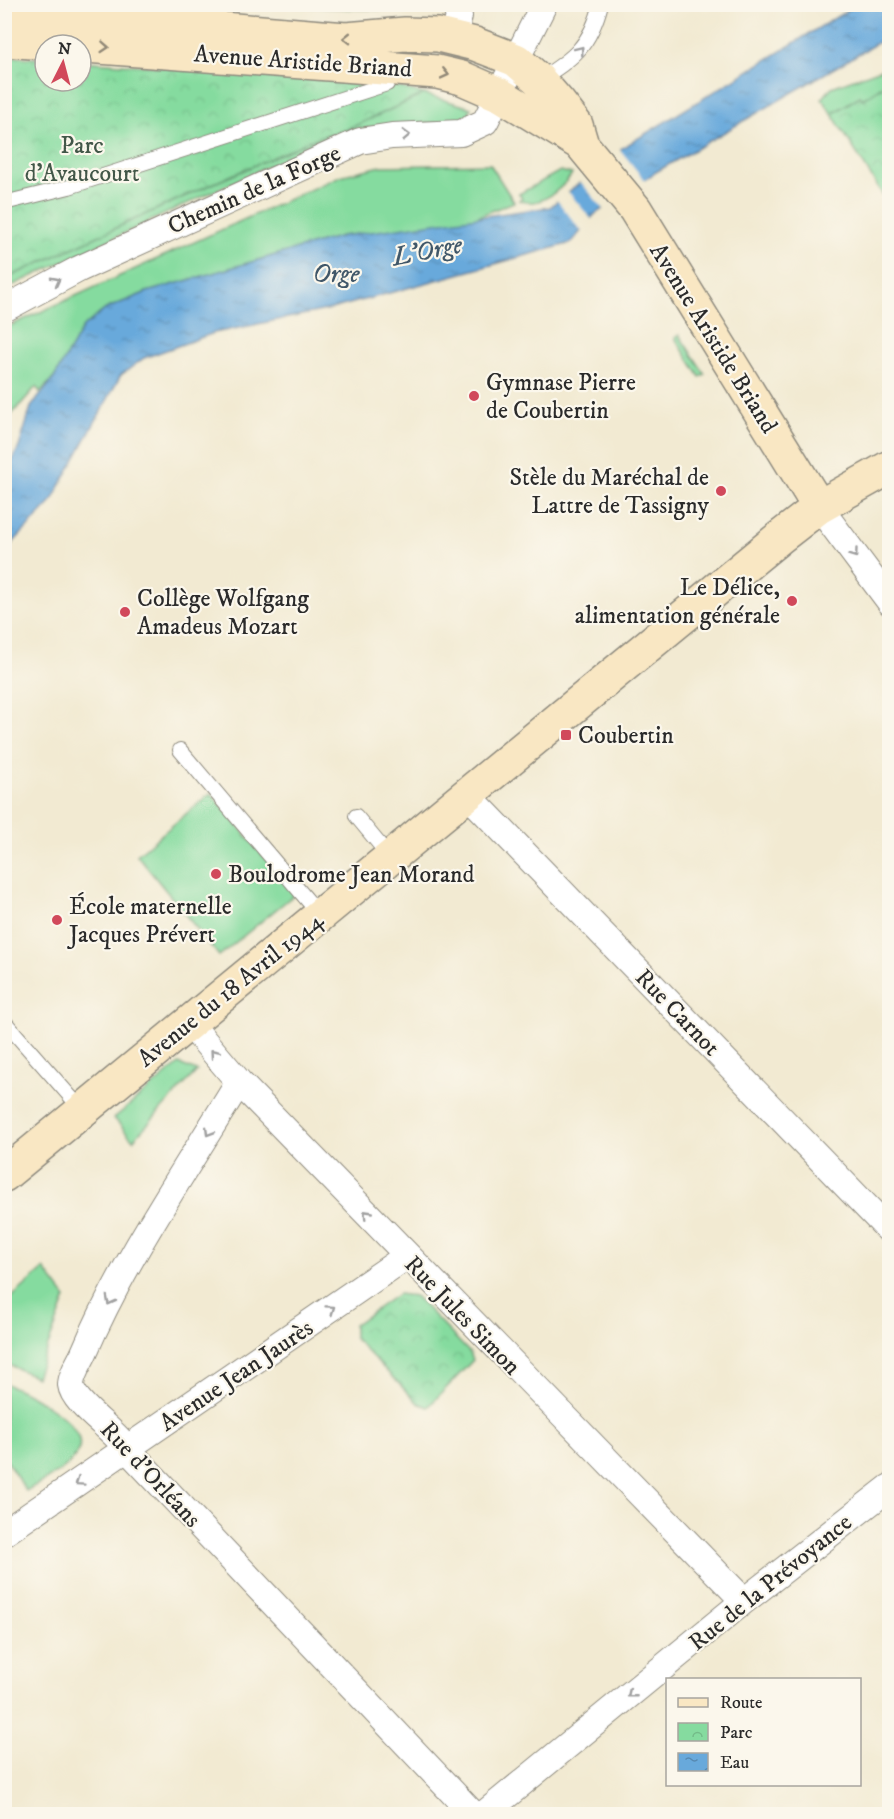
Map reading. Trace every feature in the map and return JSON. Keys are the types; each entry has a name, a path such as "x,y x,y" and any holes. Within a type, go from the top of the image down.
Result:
{"street":[{"path":"454,4 459,16 454,37"},
{"name":"Chemin de la Forge","path":"4,309 79,269 360,141 392,136 470,131 485,122 501,95 527,70 544,4"},
{"name":"Avenue Aristide Briand","path":"4,11 346,39 392,52 501,95 589,153"},
{"name":"Avenue Aristide Briand","path":"4,40 392,52 421,34 454,37 527,70 576,126 589,153 635,209 819,507"},
{"name":"Avenue du 18 Avril 1944","path":"4,1175 466,793 819,507 890,467"},
{"path":"819,507 890,602"},
{"name":"Rue Carnot","path":"466,793 890,1231"},
{"name":"Rue Jules Simon","path":"189,1023 239,1082 744,1601"},
{"name":"Rue d'Orléans","path":"239,1082 140,1245 91,1336 71,1383 75,1396 120,1437 127,1449 473,1815"},
{"name":"Avenue Jean Jaurès","path":"4,1533 407,1256"},
{"name":"Rue de la Prévoyance","path":"484,1815 744,1601 890,1487"}],"lane":[{"path":"527,70 580,52 596,22 601,4"},
{"path":"4,203 69,187 387,84 392,52"},
{"path":"180,750 320,915"},
{"path":"356,816 390,857"},
{"path":"4,1021 83,1111"}],"green space":[{"path":"259,5 434,5 388,10"},
{"name":"Parc d'Avaucourt","path":"4,56 33,58 33,93 93,93 93,62 385,83 424,94 346,130 321,136 194,192 5,279"},
{"path":"889,66 889,82 863,99 860,96 832,114 822,99 832,87"},
{"path":"889,82 889,205 832,114 860,96 863,99"},
{"path":"424,94 471,108 469,112 474,117 468,121 374,127 336,134 5,289 4,279 321,136 346,130"},
{"path":"490,164 514,202 469,220 342,236 147,292 106,309 83,327 54,378 40,392 36,387 5,422 5,328 340,176 381,166"},
{"path":"560,171 572,174 556,192 534,202 519,200 522,198 519,194"},
{"path":"679,335 705,374 700,377 675,338"},
{"name":"Boulodrome Jean Morand","path":"211,793 295,894 219,956 137,855"},
{"path":"179,1064 197,1071 133,1140 114,1118"},
{"path":"44,1269 66,1298 36,1377 9,1365 5,1359 5,1303"},
{"path":"398,1294 415,1296 470,1353 473,1360 428,1407 418,1403 354,1338 354,1325"},
{"path":"4,1383 41,1401 55,1411 76,1432 79,1444 76,1455 66,1466 26,1491 5,1458"}],"water":[{"name":"Orge","path":"856,5 889,5 889,36 656,172 594,215 571,243 331,309 214,333 144,358 121,375 50,504 5,551 5,474 19,447 31,407 54,378 83,327 106,309 147,292 342,236 550,207 622,148"}],"pier":[{"path":"618,147 646,182 605,211 578,179"},
{"path":"566,189 593,221 583,233 555,198"}],"place":[{"name":"Gymnase Pierre de Coubertin","path":"474,396"},
{"name":"Stèle du Maréchal de Lattre de Tassigny","path":"721,491"},
{"name":"Le Délice, alimentation générale","path":"792,601"},
{"name":"Collège Wolfgang Amadeus Mozart","path":"125,612"},
{"name":"Coubertin","path":"566,735"},
{"name":"Boulodrome Jean Morand","path":"216,874"},
{"name":"École maternelle Jacques Prévert","path":"57,920"}],"water label":[{"name":"L'Orge","path":"427,250"}]}
